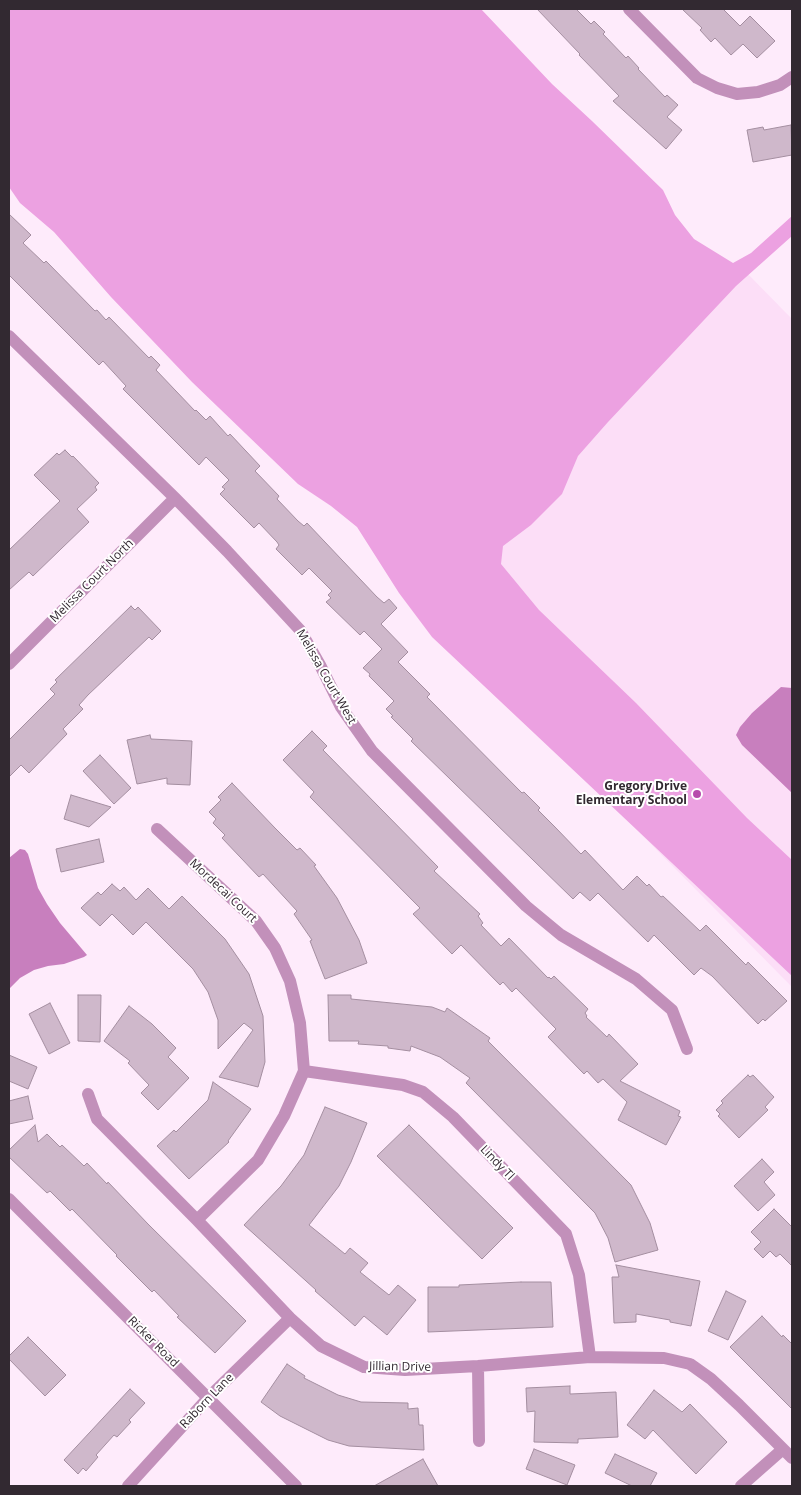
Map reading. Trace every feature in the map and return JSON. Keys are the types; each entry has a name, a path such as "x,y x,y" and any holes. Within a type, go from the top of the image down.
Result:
{"street":[{"path":"629,9 697,78 717,88 736,94 758,92 780,85 792,77"},
{"name":"Melissa Court West","path":"9,336 175,498 300,630 341,707 372,751 526,906 561,935 636,979 672,1010 687,1049"},
{"name":"Melissa Court North","path":"9,664 175,498"},
{"name":"Mordecai Court","path":"157,829 256,921 275,948 290,980 300,1023 304,1071 284,1116 258,1160 197,1220"},
{"name":"Lindy Tl","path":"304,1071 403,1084 422,1092 453,1117 566,1234 579,1274 590,1357"},
{"name":"Jillian Drive","path":"88,1094 97,1119 290,1318 321,1346 364,1367 405,1370 590,1357 664,1358 690,1364 711,1379 739,1404 788,1454"},
{"name":"Ricker Road","path":"9,1199 296,1486"},
{"name":"Raborn Lane","path":"128,1486 208,1398 290,1318"},
{"path":"478,1366 479,1441"},
{"path":"741,1486 788,1454"}],"shaded area":[{"path":"9,9 481,9 552,84 663,190 675,215 694,239 733,263 751,253 792,216 792,236 736,286 608,422 578,456 562,494 531,525 503,546 501,564 539,610 636,703 747,818 792,860 792,976 432,637 399,593 357,527 331,506 298,484 192,382 111,297 54,232 20,203 9,187"},
{"name":"Gregory Drive Elementary School","path":"742,268 792,319 792,987 411,601"},
{"path":"781,687 792,688 792,793 742,745 736,735 752,713"},
{"path":"20,849 25,850 28,854 38,888 47,904 87,955 64,964 34,970 20,978 9,989 9,858"}],"building":[{"path":"537,9 576,9 591,24 594,21 605,32 603,34 626,58 628,56 665,97 667,95 678,105 667,117 682,130 666,149 613,101 619,96"},
{"path":"682,9 723,9 740,26 750,16 775,41 757,58 743,44 731,55 715,38 711,42 700,30 702,28"},
{"path":"791,125 792,155 753,162 747,130 763,127 764,130"},
{"path":"9,214 31,235 23,243 44,263 46,261 95,311 97,310 106,320 109,317 149,358 151,356 160,365 156,370 195,411 206,420 210,416 260,466 255,471 279,496 277,499 298,521 304,526 307,523 384,603 389,599 397,608 381,624 408,652 398,662 430,694 427,697 522,793 524,792 540,808 538,810 581,854 585,850 623,890 637,876 647,886 649,884 700,931 706,925 746,965 748,962 787,1001 765,1021 763,1019 758,1024 712,976 701,968 694,975 654,935 648,942 598,893 590,901 580,892 573,899 411,741 413,739 391,717 393,716 386,709 394,701 363,668 382,649 364,631 360,635 326,602 331,598 328,595 332,591 309,568 302,575 276,549 279,545 259,523 254,528 220,494 225,489 222,487 229,480 206,457 199,465 123,389 126,386 103,361 99,365 9,275"},
{"path":"65,450 99,483 95,487 97,490 77,509 89,522 33,576 29,572 9,590 9,550 60,501 34,475 57,453 59,455"},
{"path":"131,606 135,610 138,607 161,631 152,640 149,637 88,695 79,705 83,709 63,729 67,734 29,773 21,765 9,777 9,740 55,694 50,689 57,682 55,680"},
{"path":"312,731 327,746 323,750 438,867 434,871 480,914 478,916 483,923 481,925 501,946 509,938 548,978 551,979 554,976 588,1009 585,1013 586,1017 607,1037 609,1034 638,1064 620,1081 680,1111 678,1116 681,1117 666,1145 618,1120 627,1102 603,1079 598,1083 587,1071 584,1074 548,1037 556,1029 516,988 512,992 503,982 500,985 461,945 452,954 413,914 420,908 310,797 314,792 283,760"},
{"path":"150,735 151,739 192,741 190,785 167,784 167,778 137,784 127,740"},
{"path":"100,755 131,788 114,804 83,771"},
{"path":"232,783 297,850 300,848 316,865 314,866 337,898 359,940 367,963 325,979 310,941 312,940 294,914 297,911 263,874 259,877 222,838 225,835 213,823 216,819 209,812 221,800 218,797"},
{"path":"71,795 111,807 89,827 64,819"},
{"path":"99,839 104,862 61,872 56,849"},
{"path":"112,884 120,891 124,887 136,900 148,888 169,909 182,896 225,939 249,974 263,1016 265,1062 258,1087 219,1077 253,1030 244,1023 218,1049 218,1020 208,992 193,969 146,922 133,935 112,914 100,926 81,908 98,892 101,895"},
{"path":"78,995 101,995 100,1042 78,1041"},
{"path":"328,995 351,995 351,999 432,1007 445,1012 447,1008 490,1038 488,1041 631,1185 650,1223 658,1250 615,1262 608,1238 595,1213 466,1083 470,1078 440,1057 411,1046 410,1051 388,1048 388,1046 358,1044 359,1041 329,1041"},
{"path":"50,1003 70,1043 49,1054 29,1014"},
{"path":"129,1006 152,1024 176,1048 168,1057 189,1078 158,1110 141,1093 149,1085 128,1063 130,1061 104,1041"},
{"path":"9,1055 37,1067 28,1089 9,1081"},
{"path":"748,1075 750,1077 753,1075 774,1097 765,1107 768,1110 739,1138 718,1116 720,1114 716,1110 723,1103 721,1101"},
{"path":"213,1082 251,1109 229,1142 189,1179 157,1146 174,1130 176,1132 208,1100"},
{"path":"28,1096 33,1119 9,1124 9,1101"},
{"path":"325,1107 367,1123 339,1186 309,1225 345,1254 350,1248 368,1263 360,1272 389,1295 398,1285 416,1300 387,1335 364,1316 355,1326 244,1225 281,1186 304,1155"},
{"path":"35,1125 38,1142 47,1134 84,1166 87,1163 246,1321 215,1353 177,1317 179,1316 154,1290 152,1292 116,1256 72,1209 70,1211 50,1191 47,1193 9,1157 9,1150"},
{"path":"409,1125 513,1228 482,1259 377,1156"},
{"path":"762,1159 774,1172 764,1182 775,1195 758,1211 734,1186"},
{"path":"774,1209 792,1227 792,1266 780,1254 776,1257 770,1251 763,1258 754,1249 761,1242 751,1232"},
{"path":"616,1265 700,1281 691,1326 636,1314 636,1322 614,1323 612,1277 619,1277"},
{"path":"551,1282 553,1327 428,1332 428,1287 459,1287 459,1285"},
{"path":"726,1291 746,1301 728,1340 708,1331"},
{"path":"762,1316 782,1337 783,1335 792,1344 792,1409 730,1347"},
{"path":"28,1337 66,1375 45,1396 9,1359 9,1356"},
{"path":"287,1364 305,1376 304,1378 338,1395 361,1402 408,1403 408,1409 418,1408 419,1425 423,1425 424,1450 349,1446 328,1440 280,1416 261,1402"},
{"path":"570,1386 570,1394 616,1392 618,1437 578,1439 578,1443 534,1442 535,1411 527,1412 526,1388"},
{"path":"130,1389 145,1403 129,1420 131,1422 117,1437 114,1435 96,1455 98,1457 86,1471 83,1468 78,1474 64,1460"},
{"path":"654,1390 682,1412 690,1404 727,1442 696,1474 653,1430 645,1439 627,1425"},
{"path":"534,1449 575,1465 567,1485 526,1469"},
{"path":"615,1454 657,1473 650,1486 632,1486 605,1473"},
{"path":"423,1459 438,1486 374,1486"}],"place":[{"name":"Gregory Drive Elementary School","path":"697,794"}]}
